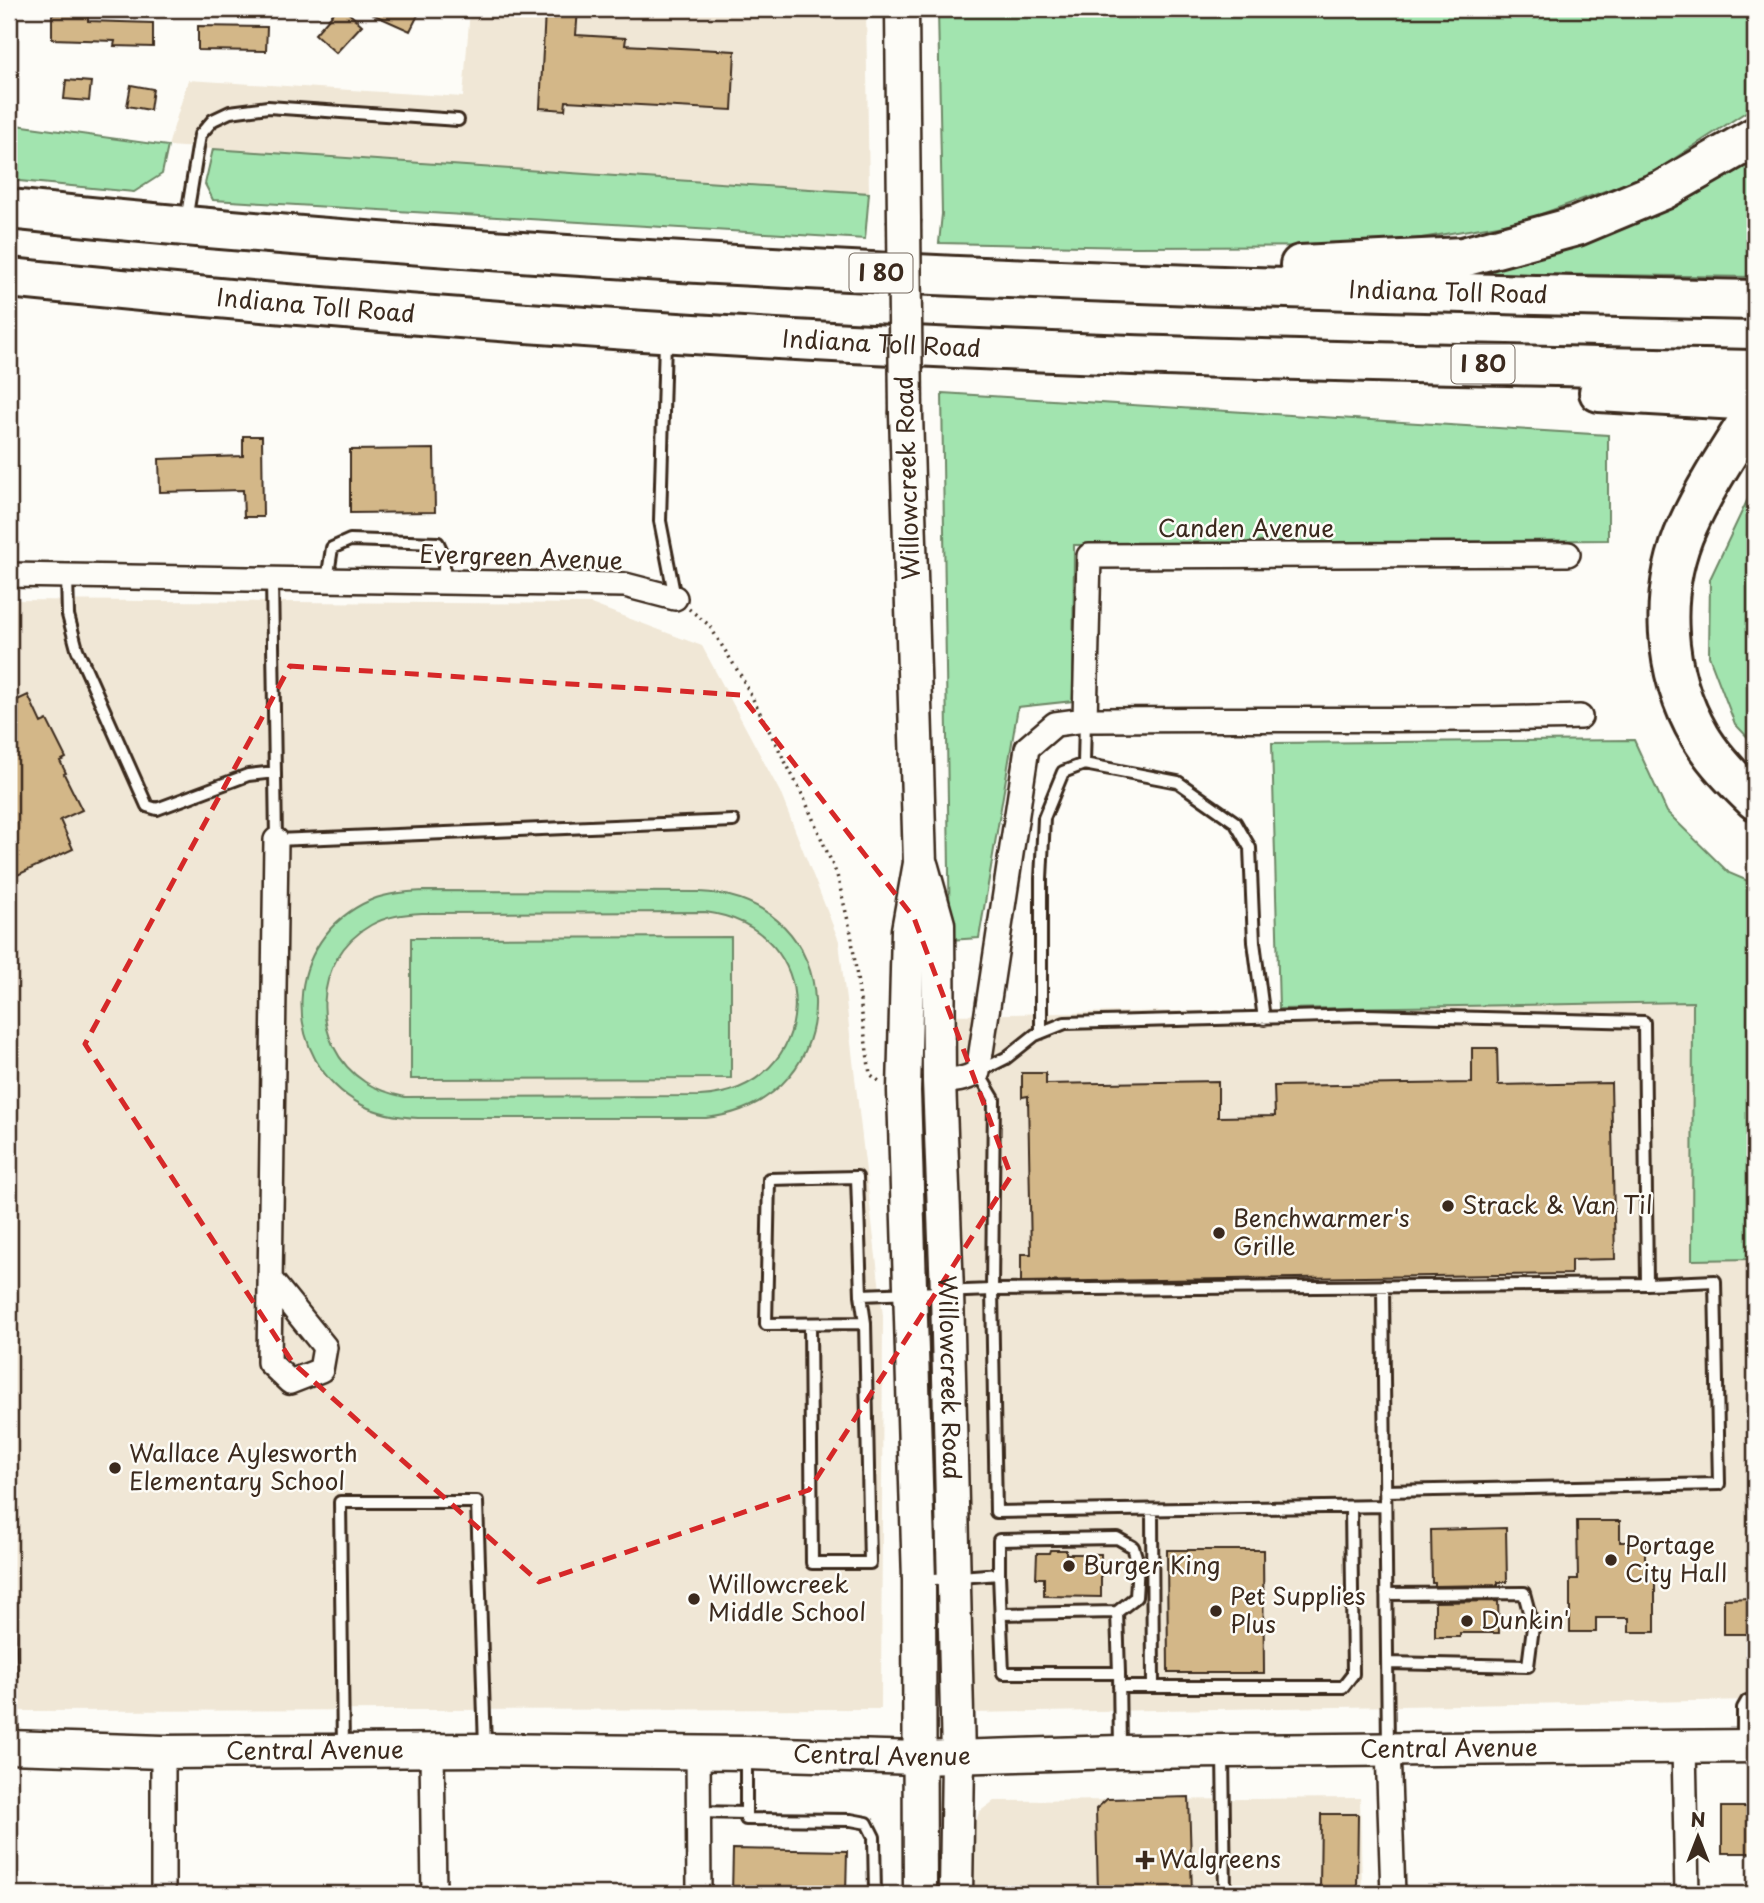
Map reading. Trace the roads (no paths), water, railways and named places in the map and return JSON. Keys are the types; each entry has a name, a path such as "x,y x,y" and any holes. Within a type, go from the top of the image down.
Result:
{"highway":[{"path":"1101,283 1198,268 1358,264 1464,257 1589,221 1663,190 1755,137"},
{"name":"Indiana Toll Road","path":"9,209 185,227 789,269 1101,283 1755,300"},
{"name":"Indiana Toll Road","path":"9,278 180,295 665,331 955,348 1210,358 1755,370"},
{"path":"1210,358 1402,381 1755,401"},
{"path":"1755,410 1743,454 1706,538 1691,605 1692,644 1700,684 1719,724 1746,764 1755,772"},
{"path":"1743,454 1688,524 1676,557 1669,598 1669,644 1678,687 1700,736 1731,778 1755,800"}],"main road":[{"name":"Willowcreek Road","path":"901,9 906,414 920,863 908,930 904,1091 919,1580 919,1894"},
{"name":"Willowcreek Road","path":"920,863 938,924 939,1081 958,1757 956,1894"},
{"name":"Central Avenue","path":"11,1747 163,1752 432,1749 698,1752 919,1758 1120,1752 1749,1746"}],"street":[{"name":"Canden Avenue","path":"1085,720 1089,556 1568,554"},
{"name":"Evergreen Avenue","path":"9,575 625,585 675,598"},
{"path":"939,1081 956,1082 968,1079 978,1072 1027,748 1055,724 1085,720 1273,718 1464,721 1580,717"},
{"path":"270,1279 276,840"},
{"path":"1684,1746 1687,1894"},
{"path":"432,1749 434,1894"},
{"path":"1388,1749 1393,1894"},
{"path":"163,1752 163,1894"},
{"path":"698,1752 699,1894"}],"lane":[{"path":"185,227 200,135 213,120 230,112 268,107 458,120"},
{"path":"665,331 660,521 675,598"},
{"path":"327,580 332,548 350,540 438,543 444,556 444,582"},
{"path":"67,576 68,615 76,649 147,806 157,808 248,775 275,772"},
{"path":"272,579 276,840 733,821"},
{"path":"1084,764 1085,720"},
{"path":"1041,1033 1041,879 1044,818 1063,772 1084,764 1178,782 1235,822 1250,848 1254,942 1264,1019"},
{"path":"1385,1506 996,1511 992,1290 994,1099 978,1072 1006,1059 1041,1033 1065,1023 1365,1015 1644,1022 1647,1284"},
{"path":"810,1325 811,1563 870,1563 865,1323 861,1295 857,1178 769,1179 766,1324 865,1323"},
{"path":"861,1295 992,1290 1647,1284 1715,1281 1719,1484 1385,1490"},
{"path":"1383,1286 1388,1749"},
{"path":"343,1751 340,1503 477,1503 485,1750"},
{"path":"1119,1688 1343,1687 1353,1674 1351,1507"},
{"path":"1152,1511 1153,1687"},
{"path":"1001,1614 1117,1612 1136,1597 1138,1582 1138,1563 1133,1548 1118,1538 999,1540 999,1574 1003,1673 1119,1673"},
{"path":"919,1580 999,1574"},
{"path":"1386,1594 1524,1593 1533,1627 1528,1666 1387,1663"},
{"path":"9,1603 11,1747"},
{"path":"1117,1612 1120,1752"},
{"path":"1749,1746 1744,1709 1747,1701 1755,1699"},
{"path":"1223,1751 1226,1894"},
{"path":"746,1753 747,1819 851,1820 867,1823 874,1837 875,1894"},
{"path":"698,1812 747,1813"}],"place":[{"name":"Strack & Van Til","path":"1448,1206"},
{"name":"Benchwarmer's Grille","path":"1219,1233"},
{"name":"Wallace Aylesworth Elementary School","path":"115,1468"},
{"name":"Portage City Hall","path":"1611,1560"},
{"name":"Burger King","path":"1069,1566"},
{"name":"Willowcreek Middle School","path":"694,1599"},
{"name":"Pet Supplies Plus","path":"1216,1611"},
{"name":"Dunkin'","path":"1467,1621"},
{"name":"Walgreens","path":"1145,1860"}]}
